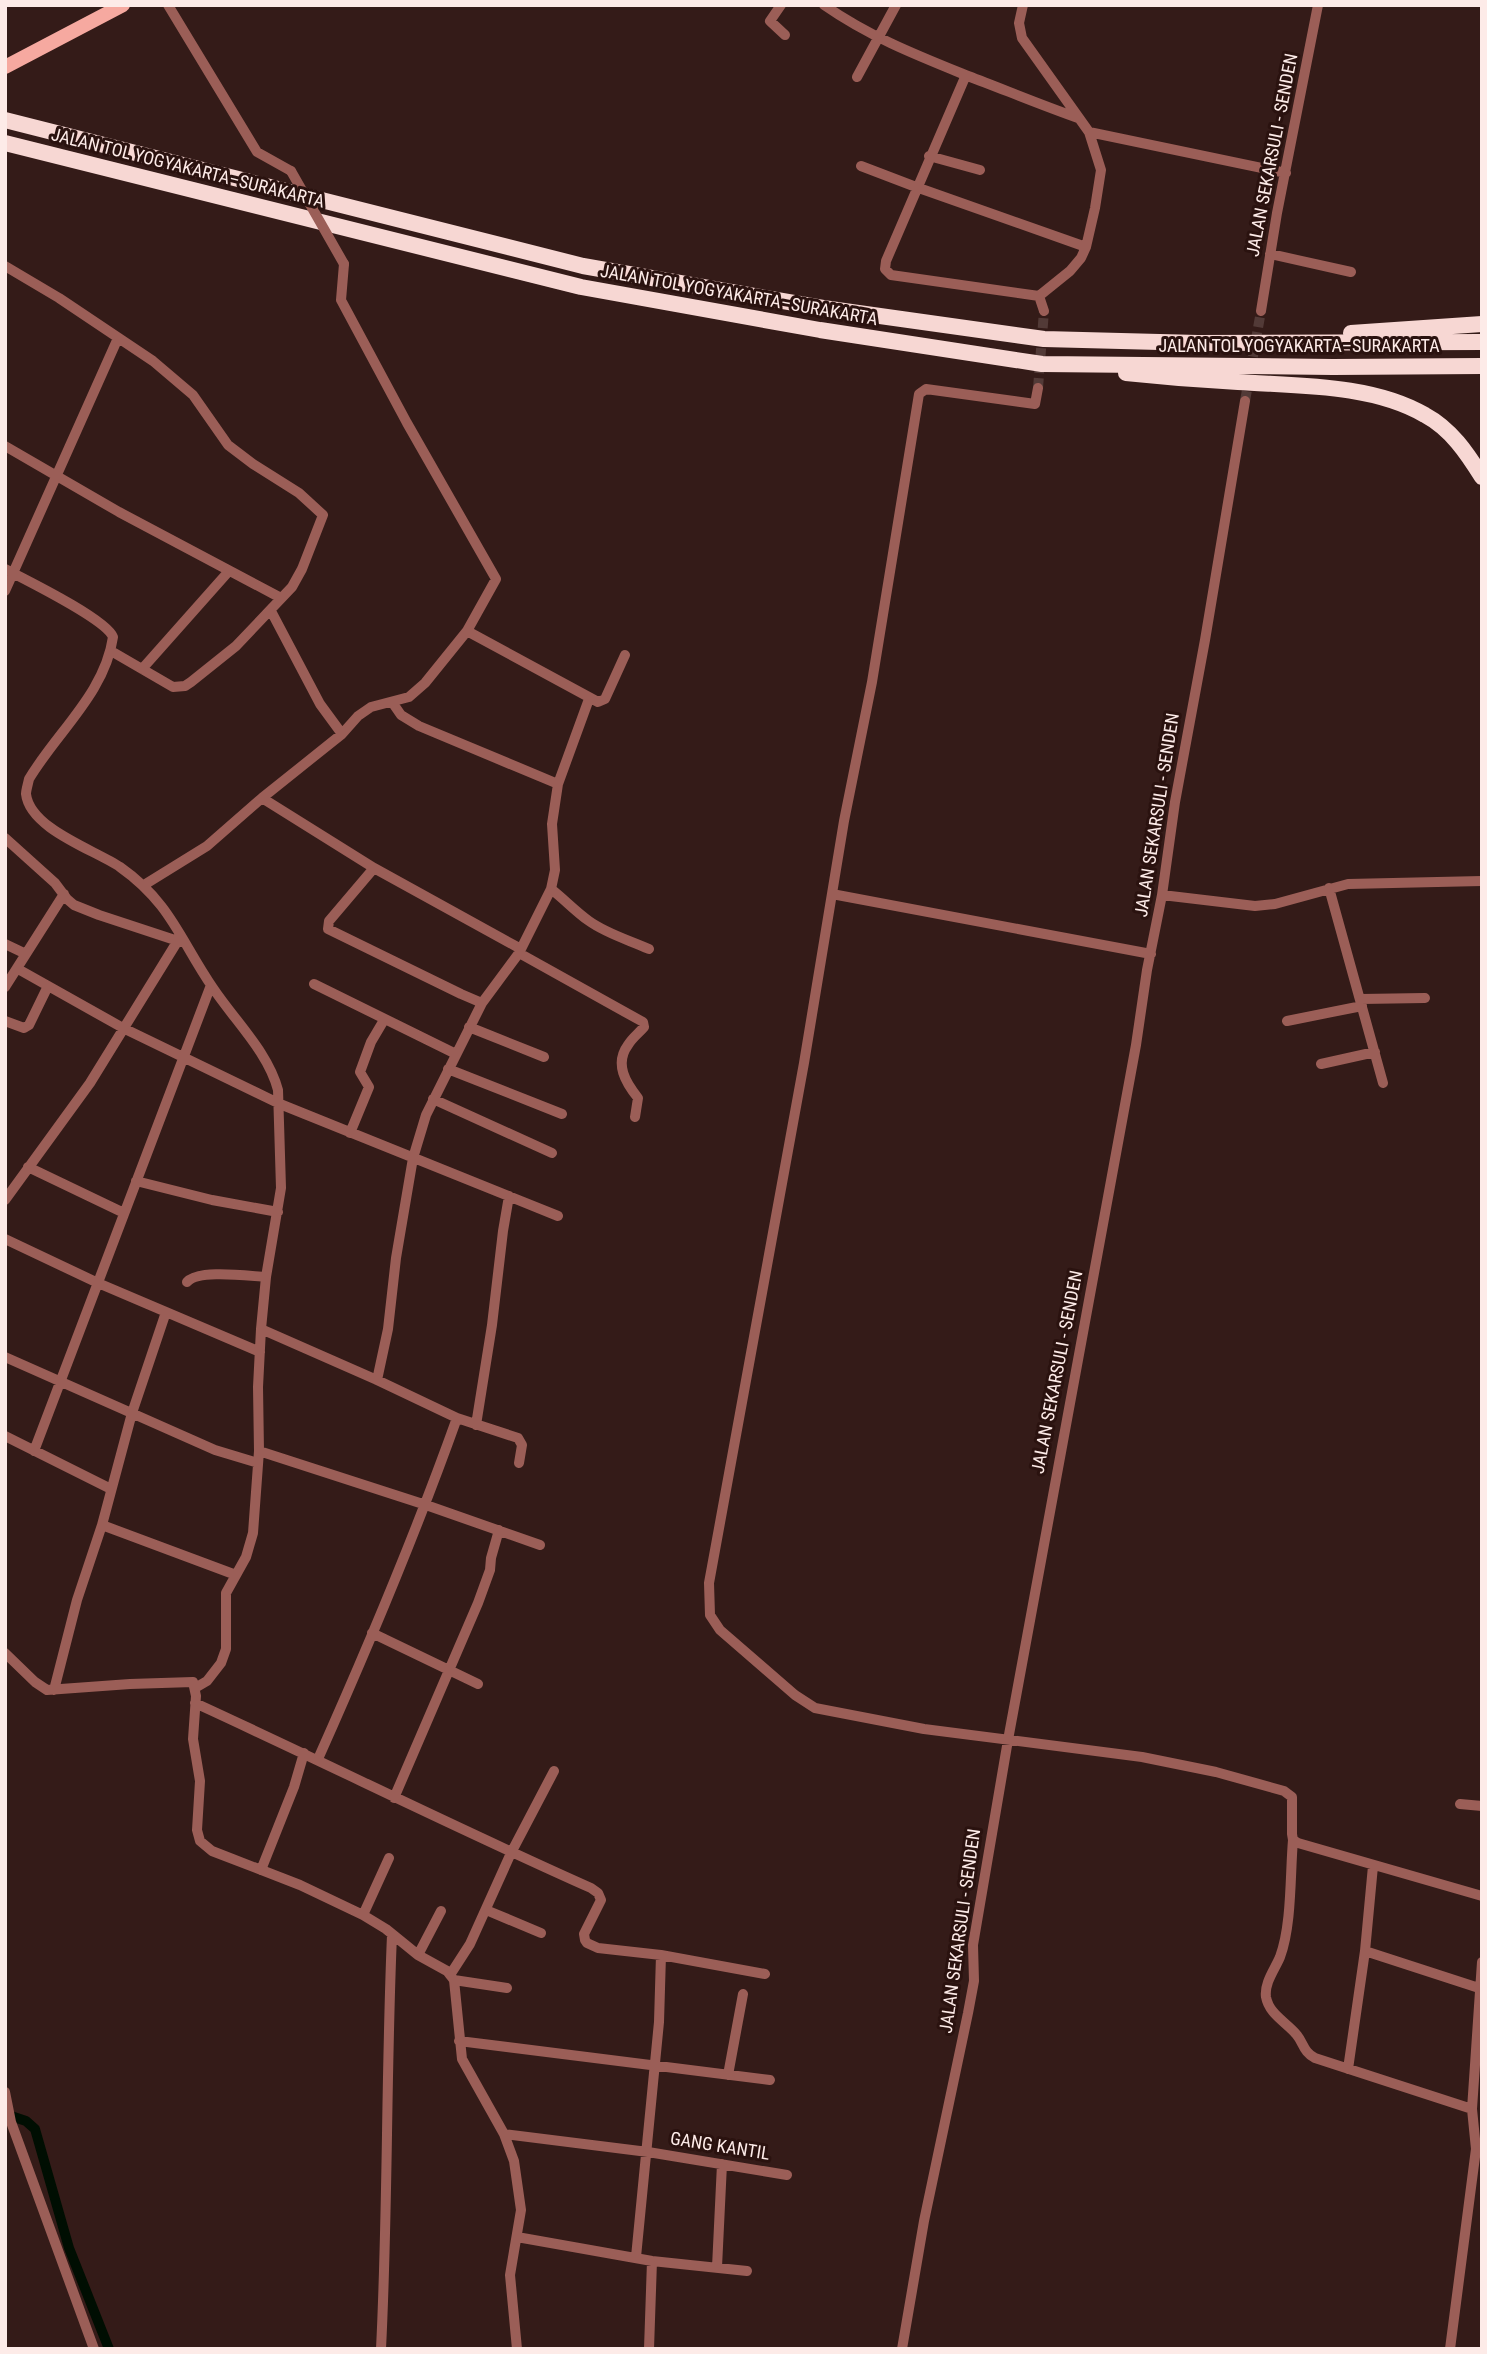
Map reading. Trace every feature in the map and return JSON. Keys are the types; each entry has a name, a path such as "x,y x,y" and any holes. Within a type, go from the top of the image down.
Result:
{"highway":[{"name":"JALAN TOL YOGYAKARTA–SURAKARTA","path":"5,120 583,266 823,308 1044,339 1198,343 1482,342"},
{"name":"JALAN TOL YOGYAKARTA–SURAKARTA","path":"5,142 581,287 820,330 1042,364 1333,368 1482,366"},
{"path":"1198,343 1482,324"},
{"path":"1042,364 1190,380 1322,387 1386,398 1425,414 1447,430 1482,477"}],"main road":[{"path":"5,67 123,5"}],"street":[{"path":"144,885 207,846 342,734 358,716 371,707 409,697 425,682 467,631 496,579 341,300 344,264 291,171 257,152 168,5"},
{"path":"781,5 769,21 785,35"},
{"path":"824,5 877,38 1032,102 1078,118"},
{"path":"856,77 896,5"},
{"path":"965,75 916,187 885,269 891,275 1039,296 1076,265 1086,247 1101,170 1089,132 1022,38 1019,23 1023,5"},
{"name":"JALAN SEKARSULI - SENDEN","path":"1261,311 1318,5"},
{"path":"1089,132 1286,173"},
{"path":"929,156 980,170"},
{"path":"861,166 1086,247"},
{"path":"1270,254 1351,272"},
{"path":"5,266 59,298 153,361 193,395 228,445 293,489 321,512 322,520 292,587 236,646 186,686 173,687 111,651"},
{"path":"1039,296 1044,311"},
{"path":"5,591 9,571 57,476 118,338"},
{"path":"1038,388 1035,404 926,389 919,394 872,682 709,1583 710,1615 720,1630 741,1649 795,1695 816,1708 924,1729 1152,1759 1216,1772 1284,1791 1292,1797 1293,1840 1285,1936 1279,1959 1266,1987 1266,1999 1277,2016 1299,2036 1308,2055 1472,2109"},
{"name":"JALAN SEKARSULI - SENDEN","path":"902,2349 924,2221 974,1981 973,1945 1007,1740 1136,1045 1245,401"},
{"path":"5,446 281,598"},
{"path":"9,571 67,602 110,630 113,636 111,651 85,702 29,779 26,793 32,809 49,826 108,859 144,885 159,902 181,942 270,1066 280,1104 281,1188 266,1277 261,1329 253,1533 246,1557 229,1586 225,1599 228,1632 221,1663 207,1681 195,1688"},
{"path":"142,669 229,571"},
{"path":"271,611 320,704 342,734"},
{"path":"467,631 598,702 605,699 625,655"},
{"path":"377,1380 388,1329 396,1258 414,1158 433,1099 469,1027 482,1003 520,951 551,889 555,870 552,824 558,784 589,699"},
{"path":"392,702 401,715 419,726 558,784"},
{"path":"262,798 374,868 643,1022 644,1027 626,1046 622,1057 625,1080 638,1098 635,1116"},
{"path":"5,838 55,883 71,902 82,909 181,942"},
{"path":"374,868 329,921 328,929 482,1003"},
{"path":"1162,895 1255,906 1275,904 1329,888 1368,883 1482,881"},
{"path":"1329,888 1383,1083"},
{"path":"551,889 588,920 612,935 649,949"},
{"path":"5,987 64,894"},
{"path":"832,894 1151,954"},
{"path":"5,1200 90,1083 181,942"},
{"path":"5,944 26,954"},
{"path":"18,969 123,1028 280,1104 558,1216"},
{"path":"314,984 456,1054"},
{"path":"34,1451 211,985"},
{"path":"5,1021 24,1028 29,1025 48,986"},
{"path":"1287,1021 1361,1002 1426,998"},
{"path":"350,1133 369,1087 360,1072 371,1042 384,1020"},
{"path":"469,1027 544,1057"},
{"path":"1321,1064 1375,1052"},
{"path":"448,1069 562,1114"},
{"path":"433,1099 552,1153"},
{"path":"28,1167 124,1213"},
{"path":"136,1181 212,1200 278,1212"},
{"path":"476,1425 509,1196"},
{"path":"5,1239 99,1283 260,1352"},
{"path":"187,1282 191,1278 204,1275 266,1277"},
{"path":"54,1690 77,1600 102,1525 132,1413 166,1312"},
{"path":"261,1329 457,1418 518,1438 522,1446 519,1463"},
{"path":"5,1357 215,1450 258,1457 426,1505 540,1545"},
{"path":"318,1759 426,1505 457,1418"},
{"path":"5,1436 111,1489"},
{"path":"102,1525 236,1575"},
{"path":"394,1797 478,1604 499,1530"},
{"path":"372,1633 478,1685"},
{"path":"5,1653 47,1690 193,1682 193,1731 200,1781 197,1822 199,1836 204,1845 212,1851 300,1885 363,1915 452,1977 507,1988"},
{"path":"195,1703 598,1893 601,1900 584,1936 587,1943 598,1948 661,1955 765,1973"},
{"path":"261,1870 294,1787 304,1753"},
{"path":"517,2349 510,2275 520,2199 514,2161 504,2134 466,2067 459,2041 452,1977 511,1853 554,1771"},
{"path":"1460,1804 1482,1806"},
{"path":"1293,1840 1305,1846 1482,1896"},
{"path":"363,1915 389,1858"},
{"path":"1348,2069 1365,1951 1373,1866"},
{"path":"418,1955 441,1910"},
{"path":"486,1910 541,1933"},
{"path":"381,2349 392,1935"},
{"path":"1365,1951 1480,1988"},
{"path":"636,2257 659,2022 661,1955"},
{"path":"1450,2349 1476,2149 1472,2109 1482,1962"},
{"path":"729,2075 743,1994"},
{"path":"459,2041 771,2080"},
{"path":"5,2092 8,2122 93,2349"},
{"name":"GANG KANTIL","path":"504,2134 648,2152 786,2175"},
{"path":"717,2267 722,2164"},
{"path":"517,2237 652,2261 747,2271"},
{"path":"649,2349 652,2261"}],"waterway":[{"path":"5,2114 26,2121 35,2129 69,2248 109,2349"}],"tunnel":[{"path":"1038,388 1044,311"},
{"path":"1245,401 1261,311"}]}
